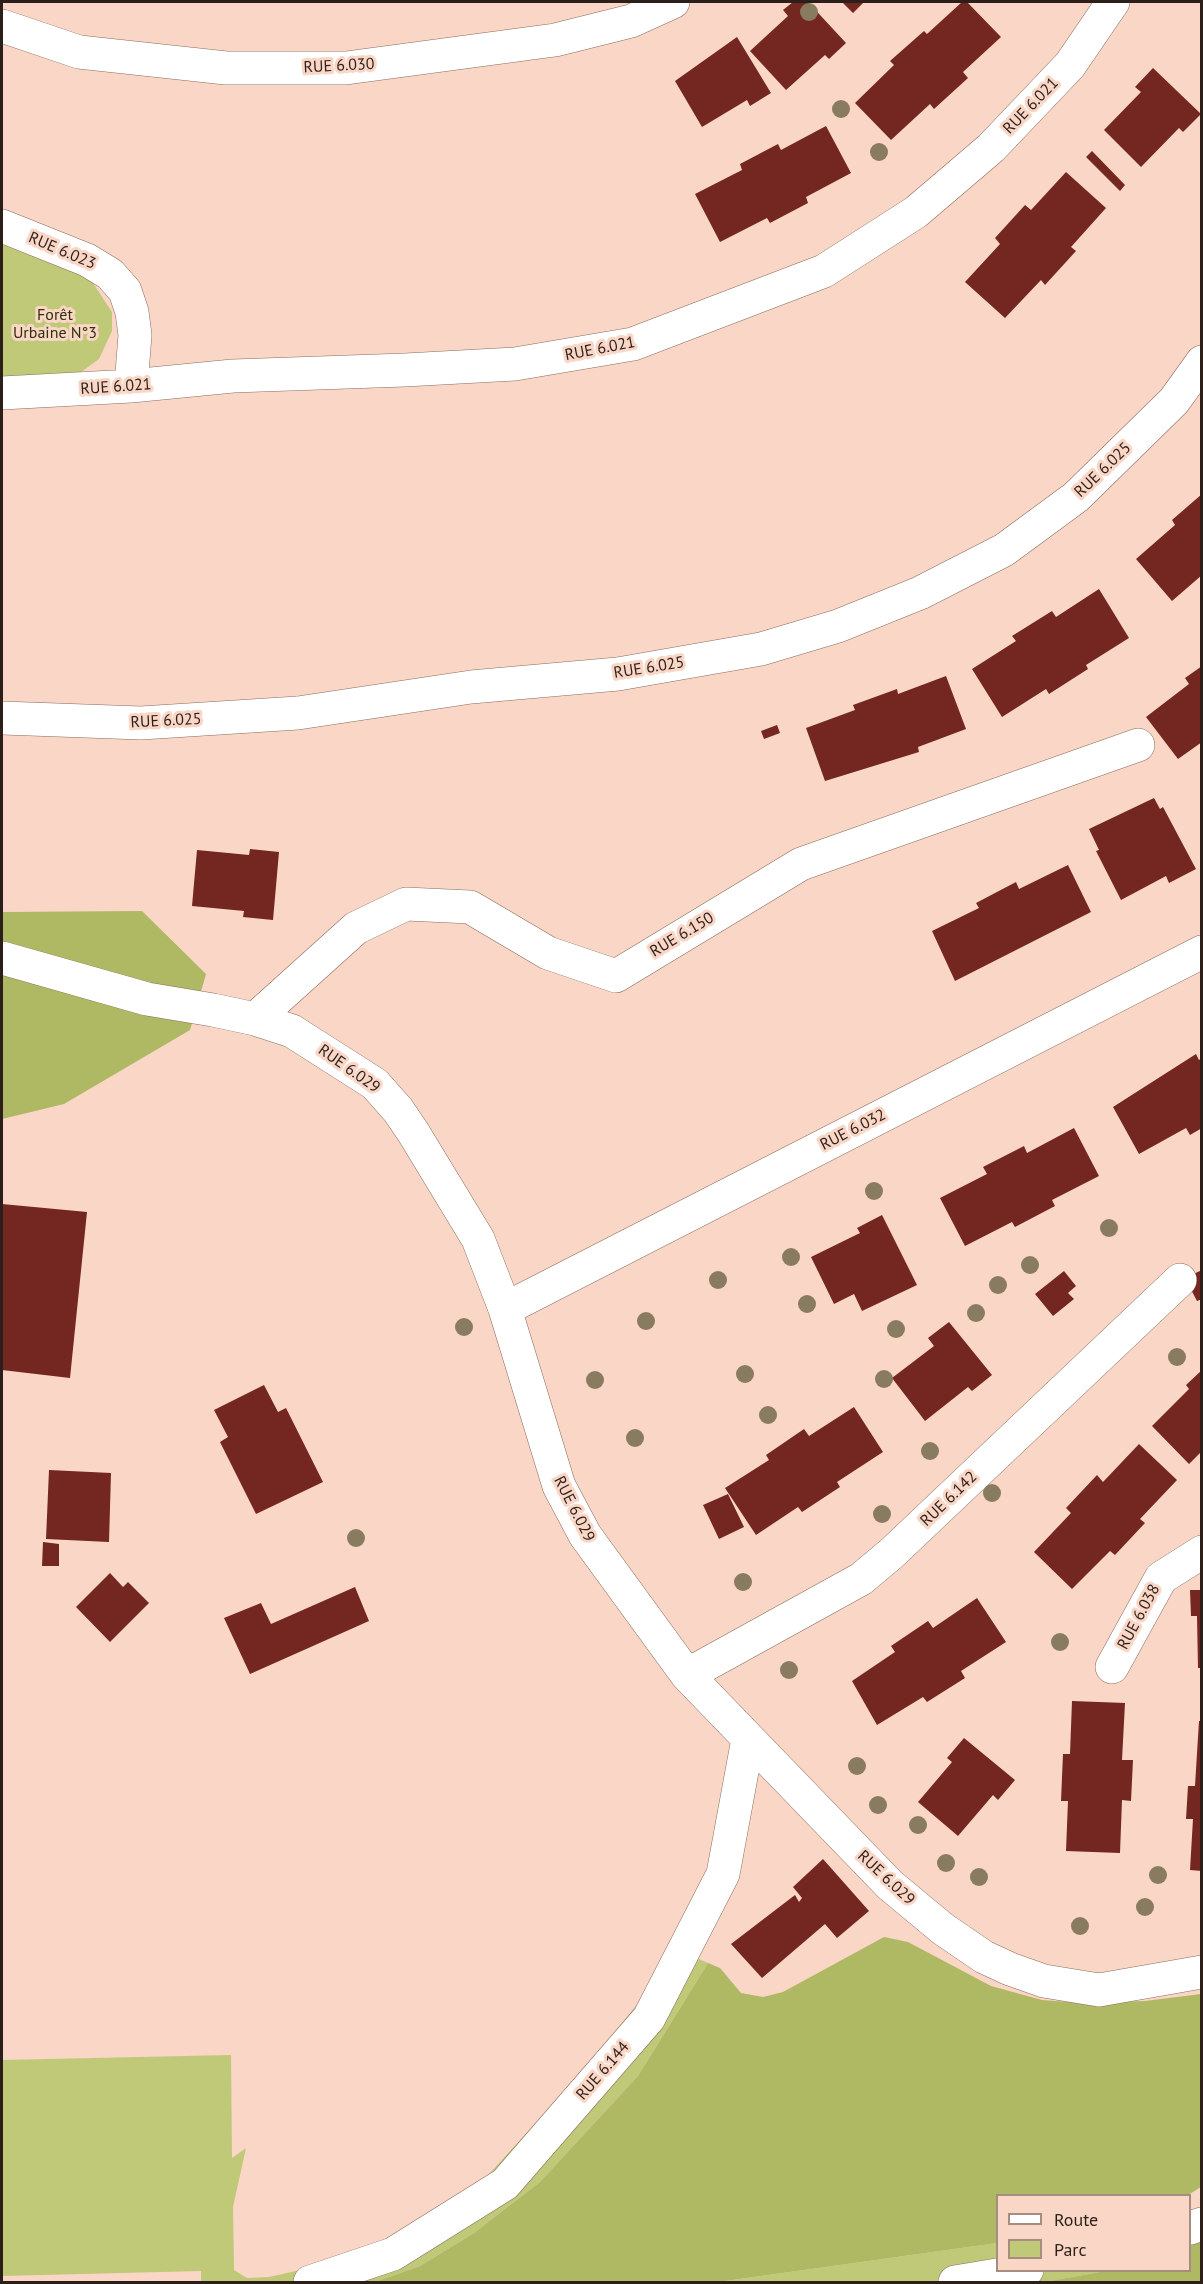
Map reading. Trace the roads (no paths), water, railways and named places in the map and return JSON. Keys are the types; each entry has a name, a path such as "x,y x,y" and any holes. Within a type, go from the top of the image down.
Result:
{"street":[{"name":"RUE 6.030","path":"2,27 79,52 226,68 346,68 555,40 631,21 673,2"},
{"name":"RUE 6.021","path":"2,393 131,386 233,376 515,364 633,344 824,271 916,212 991,148 1070,65 1113,2"},
{"name":"RUE 6.023","path":"2,226 87,260 110,274 125,291 132,312 135,335 131,386"},
{"name":"RUE 6.025","path":"2,718 141,723 298,712 471,687 618,674 760,649 838,626 920,593 1004,550 1076,497 1174,401 1202,362"},
{"name":"RUE 6.150","path":"255,1019 356,928 406,904 470,907 548,953 616,976 801,864 1138,745"},
{"name":"RUE 6.032","path":"505,1309 1202,952"},
{"name":"RUE 6.029","path":"2,958 147,999 195,1006 255,1019 292,1031 375,1084 398,1110 478,1239 505,1309 559,1486 585,1535 687,1676 890,1885 943,1929 984,1957 1044,1981 1099,1990 1202,1972"},
{"name":"RUE 6.142","path":"687,1676 861,1579 892,1553 1180,1280"},
{"name":"RUE 6.038","path":"1112,1667 1161,1578 1202,1552"},
{"name":"RUE 6.144","path":"310,2283 393,2254 505,2184 649,2018 723,1874 748,1739"},
{"path":"955,2283 1021,2272"}],"park label":[{"name":"Forêt Urbaine N°3","path":"55,324"}]}
